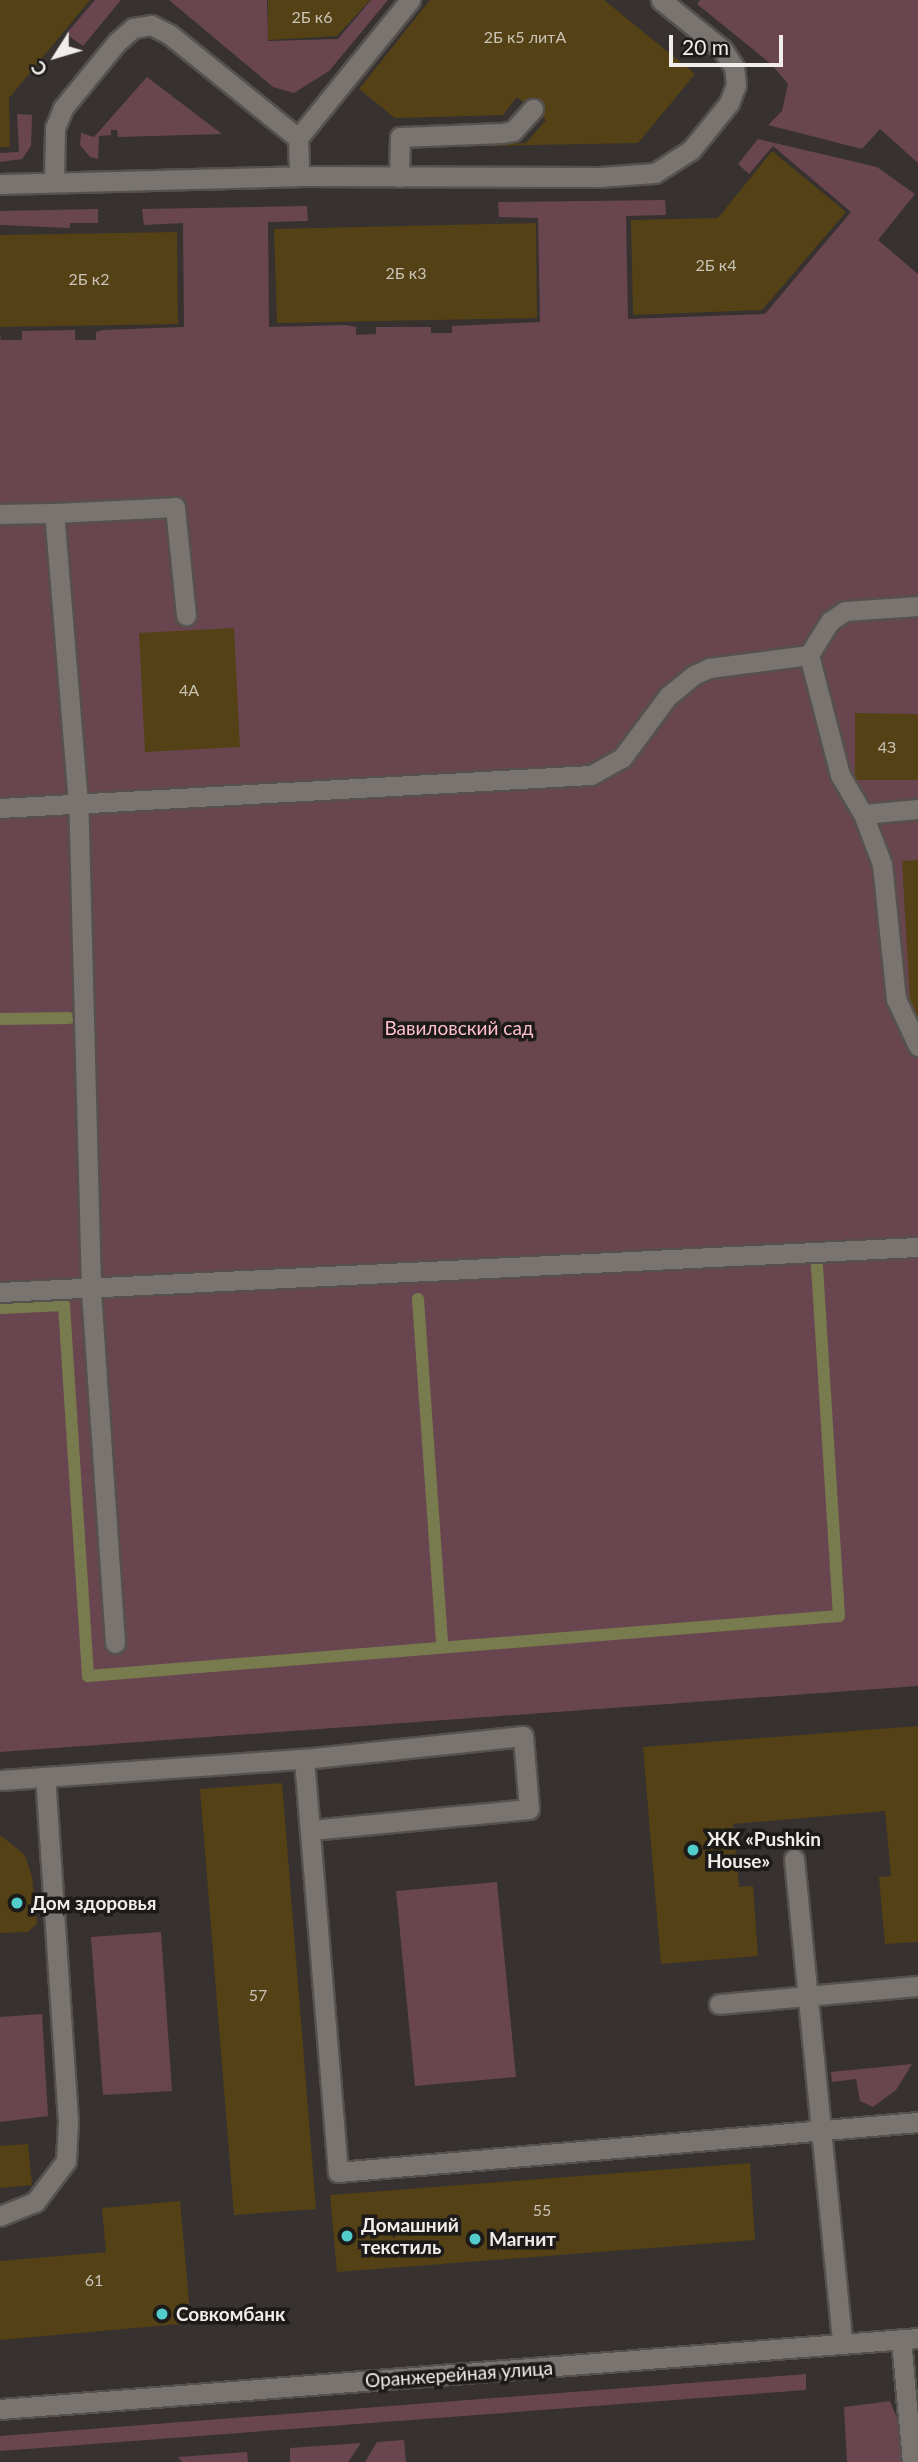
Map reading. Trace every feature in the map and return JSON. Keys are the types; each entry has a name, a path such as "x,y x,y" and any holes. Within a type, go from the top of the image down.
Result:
{"street":[{"path":"299,176 298,138 410,0"},
{"path":"0,184 299,176 635,175 676,163 729,103 737,85 734,67 723,50 661,0"},
{"path":"54,182 55,128 63,107 117,42 142,27 151,25 169,34 298,138"},
{"path":"399,177 400,136 513,131 533,109"},
{"path":"0,514 175,507 186,615"},
{"path":"54,513 78,803 90,1288 115,1643"},
{"path":"918,606 845,611 830,621 809,655 840,775 863,814 882,864 895,999 918,1046"},
{"path":"0,808 591,775 622,758 668,696 694,675 709,668 809,655"},
{"path":"863,814 918,809"},
{"path":"0,1292 918,1247"},
{"path":"0,1780 304,1759 523,1735 529,1809 311,1830"},
{"path":"304,1759 338,2172 822,2133 918,2122"},
{"path":"0,2216 35,2202 66,2161 68,2121 45,1778"},
{"path":"794,1859 842,2344"},
{"path":"719,2004 918,1986"},
{"path":"910,2339 912,2462"},
{"name":"Оранжерейная улица","path":"0,2409 910,2339"}],"green space":[{"path":"95,0 121,0 83,46 66,34"},
{"path":"169,0 267,0 268,41 338,39 371,0 388,0 329,71 294,93 273,87"},
{"path":"700,0 918,0 918,163 880,129 862,149 768,125 782,111 788,84 771,64 697,4"},
{"path":"147,77 222,134 118,137 117,130 111,130 111,135 99,136 98,159 90,157 80,145 81,133 94,137"},
{"path":"17,114 32,115 31,146 22,159 0,162 0,153 19,152"},
{"name":"Вавиловский сад","path":"758,139 877,167 915,194 878,240 918,274 918,1686 0,1752 0,334 1,340 22,340 22,331 75,330 75,340 96,340 96,332 103,330 184,327 183,223 144,225 142,209 307,206 308,221 268,222 269,327 346,325 356,327 356,335 376,334 376,327 431,327 431,333 452,333 452,326 540,322 538,218 499,217 498,202 665,200 666,215 626,216 628,319 765,314 851,212 773,146 749,174 738,164"},
{"path":"98,209 98,223 70,223 70,228 0,225 0,211"},
{"path":"497,1882 516,2077 415,2086 396,1891"},
{"path":"161,1932 172,2091 103,2095 91,1937"},
{"path":"42,2014 48,2116 0,2122 0,2017"},
{"path":"912,2064 896,2090 873,2107 860,2101 856,2079 832,2082 831,2072"},
{"path":"806,2374 806,2390 0,2451 0,2436"},
{"path":"890,2401 897,2418 901,2462 847,2462 844,2407"},
{"path":"404,2440 406,2462 365,2462 377,2442"},
{"path":"361,2443 348,2462 290,2462 290,2448"},
{"path":"247,2452 248,2462 182,2462 178,2457"}],"building":[{"path":"0,0 90,0 9,98 10,147 0,147"},
{"path":"268,0 370,0 337,36 268,40"},
{"path":"430,0 604,0 695,74 638,143 433,147 526,143 546,120 517,97 503,115 395,118 359,89"},
{"path":"772,151 846,212 762,310 633,315 631,220 718,218"},
{"path":"536,223 537,318 277,323 274,229"},
{"path":"177,232 178,324 0,327 0,235"},
{"path":"234,628 240,747 145,752 139,633"},
{"path":"855,713 918,714 918,780 855,780"},
{"path":"918,860 918,1018 911,1018 902,861"},
{"name":"ЖК «Pushkin House»","path":"918,1726 918,1942 885,1944 879,1877 891,1876 885,1811 733,1824 739,1887 753,1886 758,1956 661,1964 643,1747"},
{"path":"282,1783 316,2209 234,2215 200,1789"},
{"path":"0,1835 25,1855 32,1877 37,1924 28,1932 0,1933"},
{"path":"28,2144 32,2185 0,2188 0,2146"},
{"path":"750,2163 755,2240 337,2272 330,2195"},
{"path":"180,2201 191,2323 0,2340 0,2261 106,2252 102,2208"}],"waterway":[{"path":"0,1019 69,1018"},
{"path":"0,1308 64,1305 88,1676 839,1616 817,1265"},
{"path":"418,1299 442,1645"}],"place":[{"name":"ЖК «Pushkin House»","path":"693,1850"},
{"name":"Дом здоровья","path":"17,1903"},
{"name":"Домашний текстиль","path":"347,2236"},
{"name":"Магнит","path":"475,2239"},
{"name":"Совкомбанк","path":"162,2314"}]}
